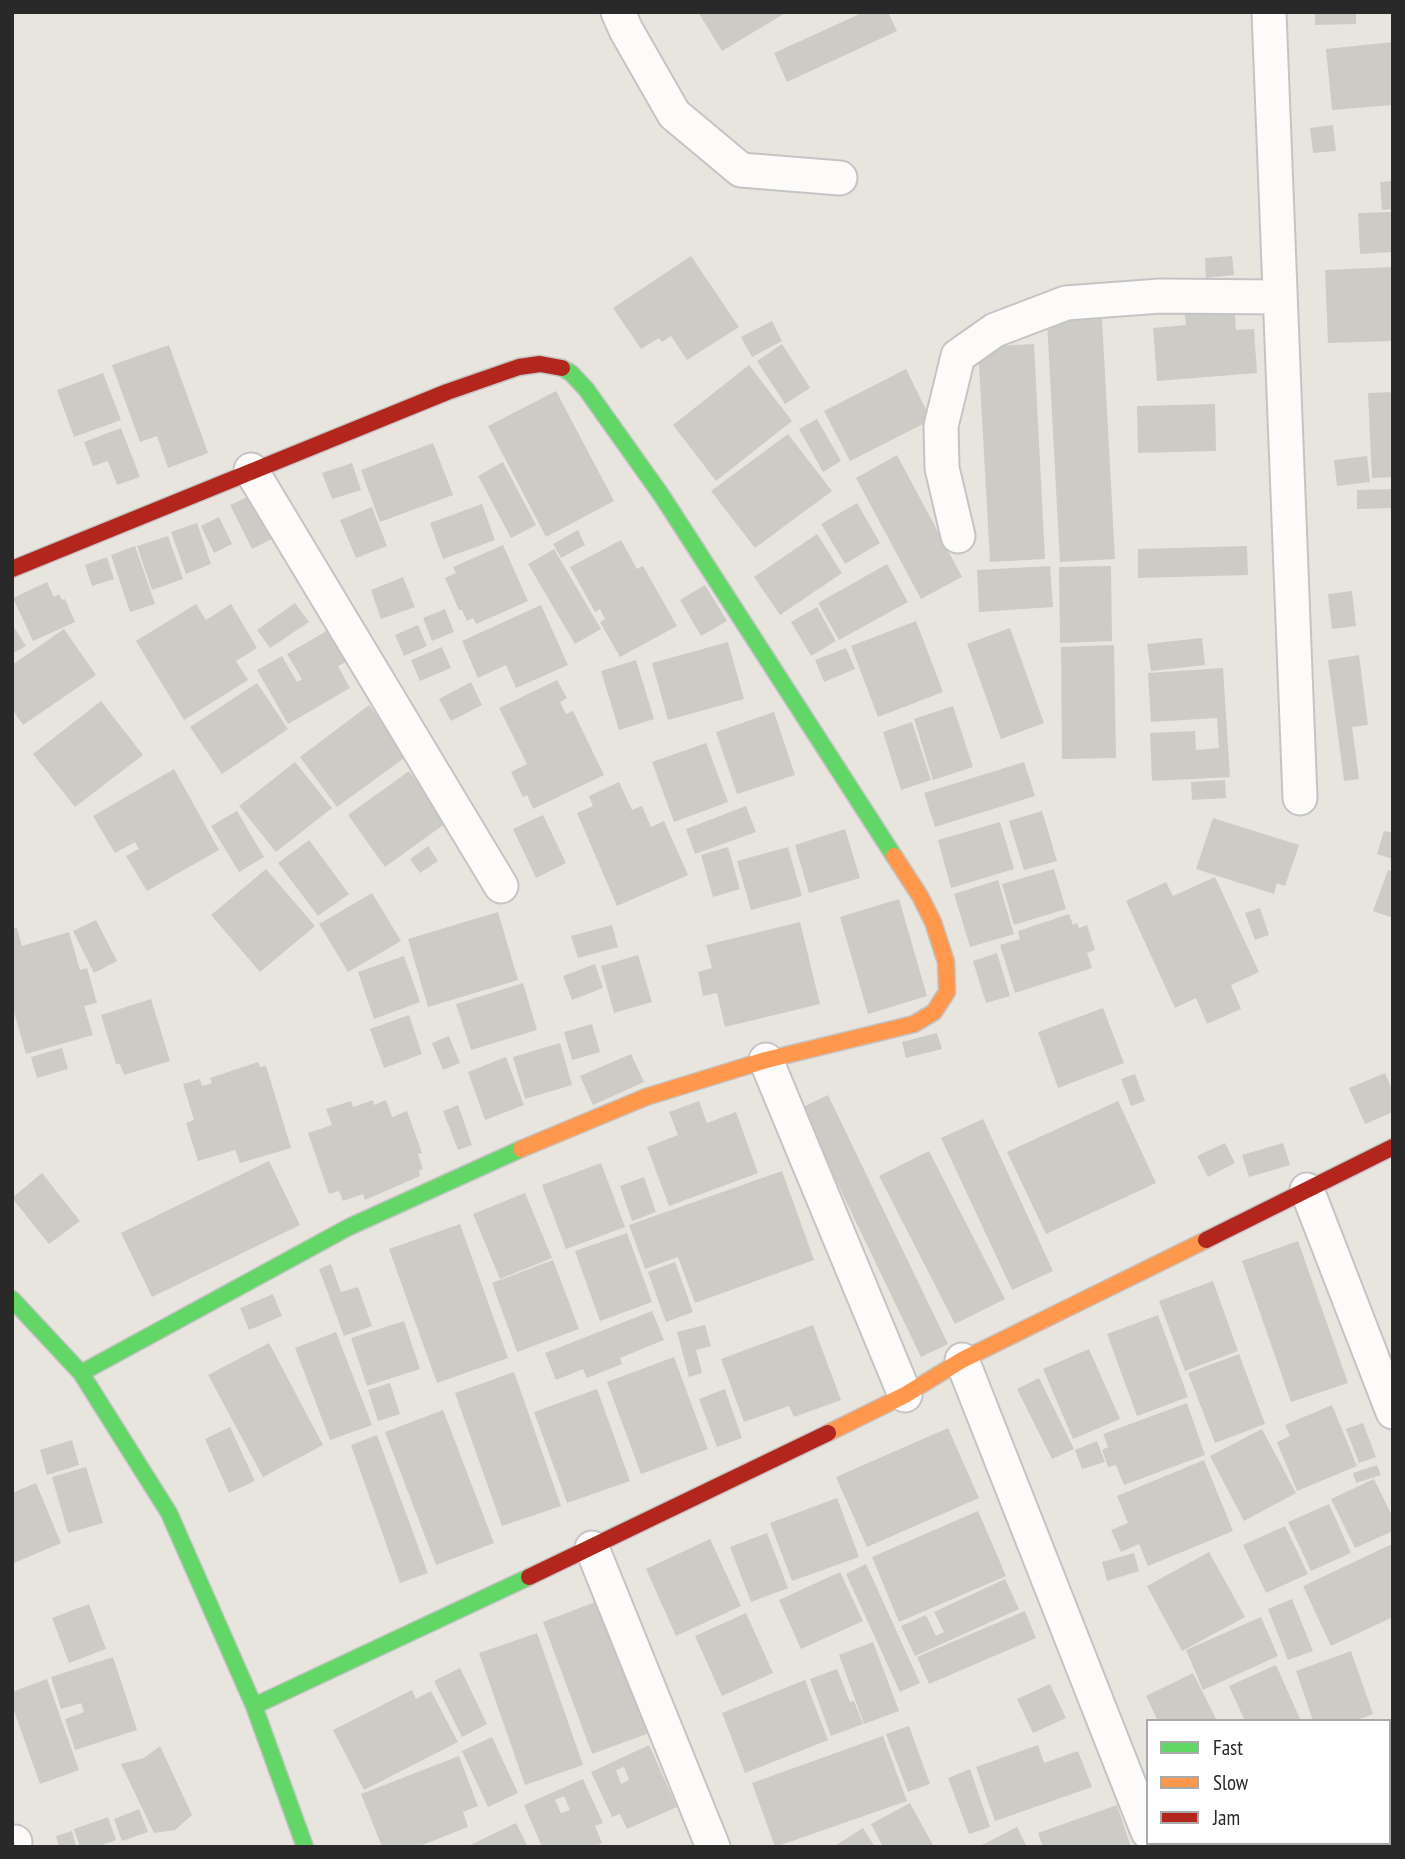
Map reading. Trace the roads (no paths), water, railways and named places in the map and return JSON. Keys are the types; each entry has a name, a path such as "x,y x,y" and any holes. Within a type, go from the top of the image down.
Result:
{"street":[{"path":"618,12 674,114 741,170 840,178"},
{"path":"1249,12 1271,54"},
{"path":"1269,12 1300,798"},
{"path":"958,536 942,468 941,426 958,356 995,330 1066,303 1160,296 1280,297"},
{"path":"12,569 447,392 519,367 540,363 558,366 571,373 586,389 663,496 920,896 933,922 946,962 947,992 934,1012 914,1024 766,1060 646,1097 527,1146 349,1227 81,1373"},
{"path":"251,470 501,886"},
{"path":"766,1060 905,1395"},
{"path":"254,1706 592,1548 905,1395 962,1360 1393,1147"},
{"path":"1307,1190 1393,1412"},
{"path":"12,1299 81,1373 169,1513 254,1706 305,1847"},
{"path":"962,1360 1146,1827"},
{"path":"592,1548 713,1847"}]}
